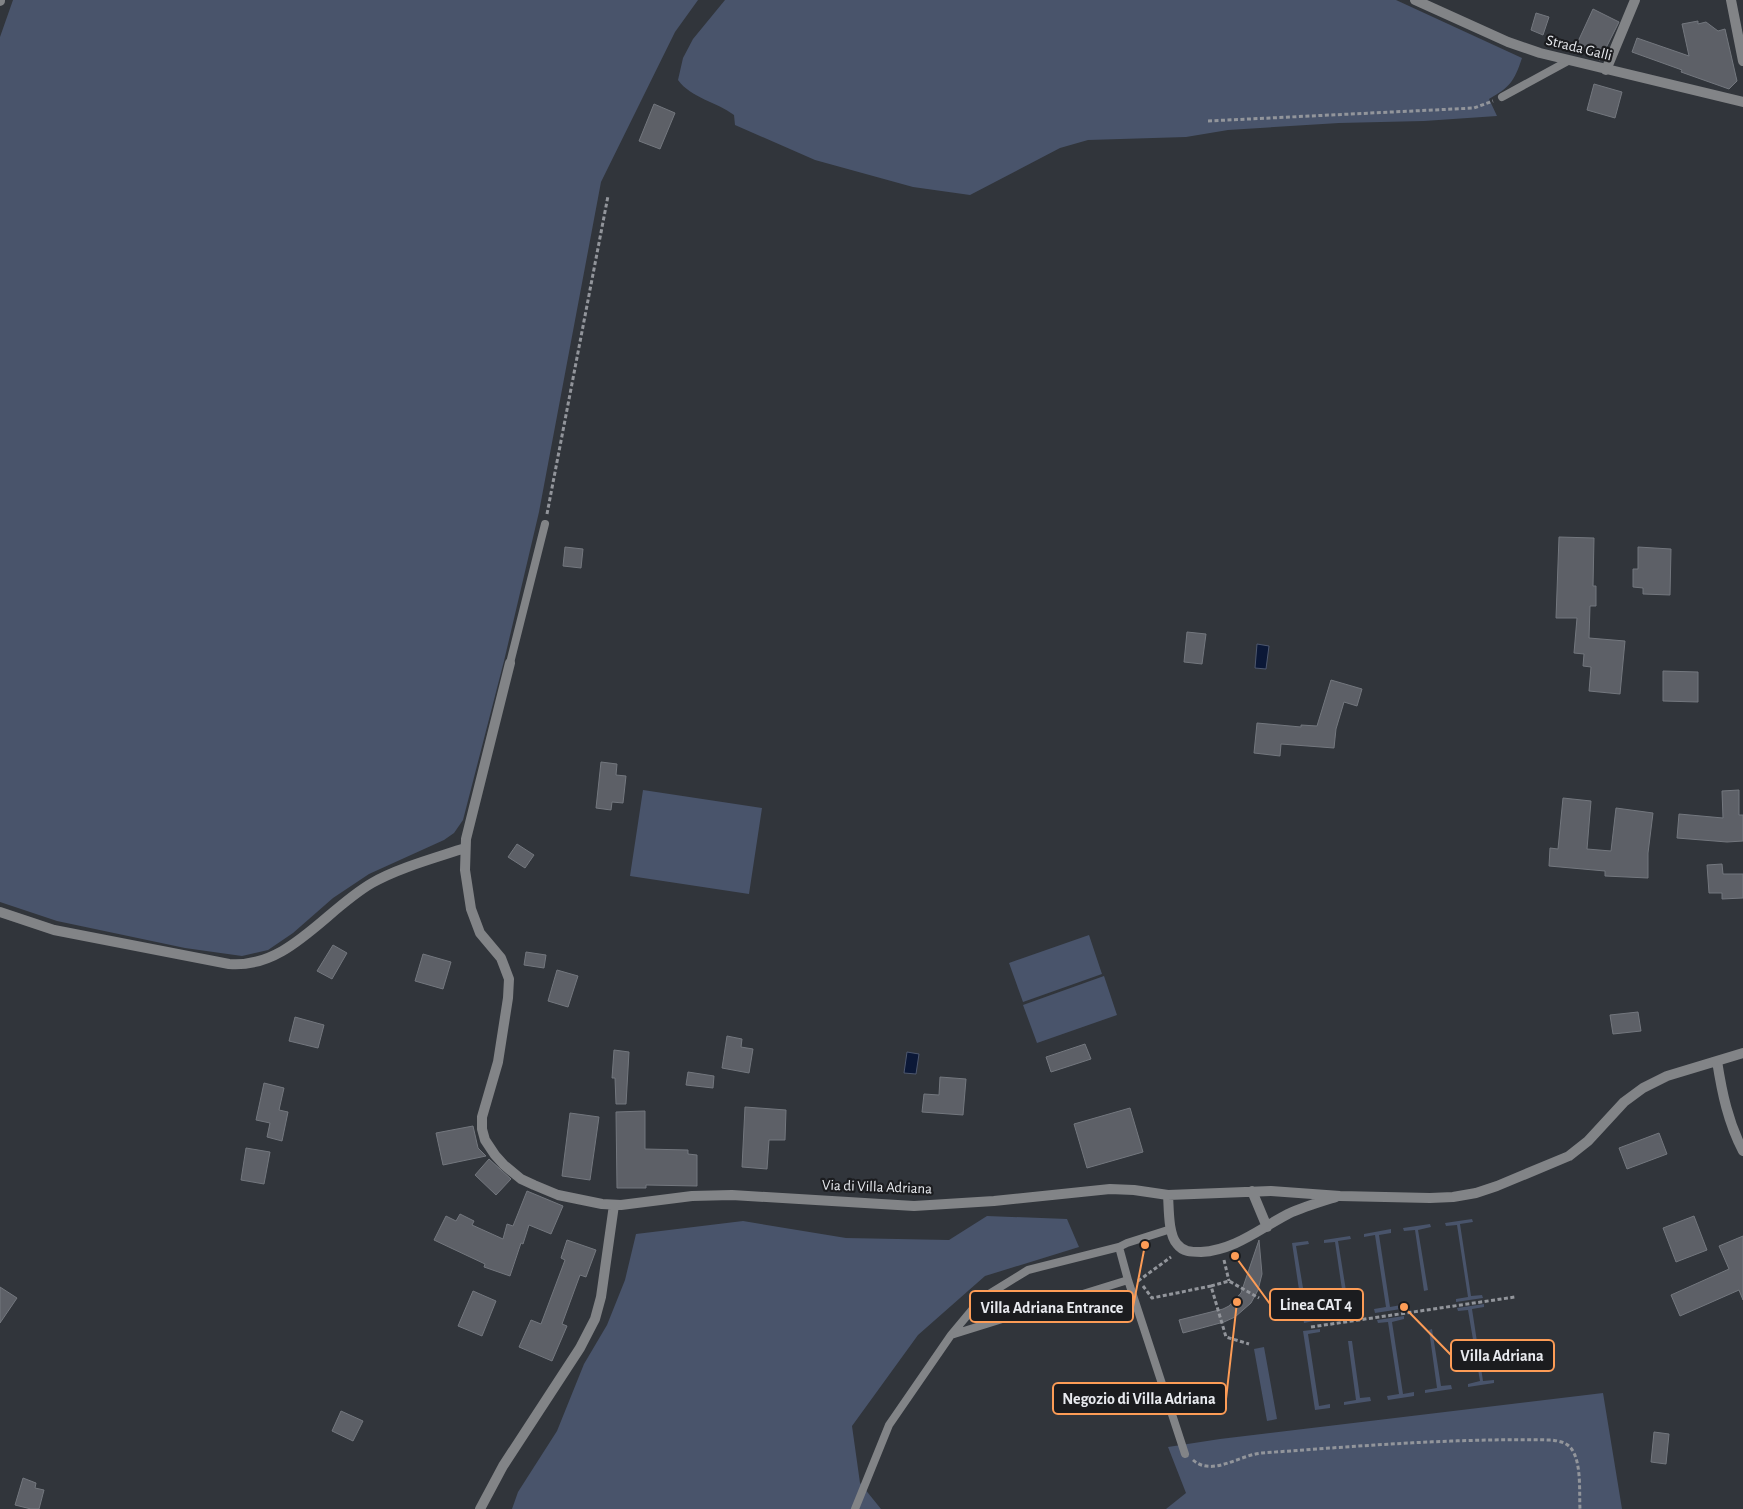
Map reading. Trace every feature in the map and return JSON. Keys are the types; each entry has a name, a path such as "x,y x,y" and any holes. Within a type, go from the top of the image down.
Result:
{"street":[{"name":"Strada Galli","path":"1415,0 1518,46 1568,61 1743,102"},
{"path":"1606,70 1635,0"},
{"path":"1731,0 1743,61"},
{"name":"Via di Villa Adriana","path":"510,663 465,848 467,892 475,921 485,940 501,958 509,979 508,998 498,1062 482,1117 482,1129 485,1140 504,1165 521,1179 558,1195 614,1205 692,1196 722,1195 914,1206 994,1201 1110,1189 1168,1195 1252,1191 1340,1196 1440,1198 1468,1195 1542,1168 1574,1153 1588,1141 1624,1102 1651,1083 1683,1070 1743,1053"},
{"path":"0,912 54,930 229,964 247,964 266,960 286,949 361,890 377,880 465,848"},
{"path":"1717,1061 1725,1106 1730,1123 1743,1151"},
{"path":"1252,1191 1267,1226"},
{"path":"1168,1195 1173,1238 1182,1249"},
{"name":"Via di Villa Adriana","path":"1182,1249 1192,1252 1221,1249 1245,1240 1293,1212 1340,1196"},
{"path":"480,1509 503,1466 580,1348 595,1319 601,1297 614,1205"}],"lane":[{"path":"1502,97 1568,61"},
{"path":"510,663 545,524"},
{"path":"856,1509 889,1425 951,1335 981,1299 1028,1270 1119,1247 1171,1229"},
{"path":"1119,1247 1185,1454"},
{"path":"951,1335 1128,1280"}],"path":[{"path":"1208,121 1474,108 1487,105 1502,97"},
{"path":"545,524 608,196"},
{"path":"1128,1280 1140,1281 1182,1249"},
{"path":"1221,1249 1229,1281"},
{"path":"1140,1281 1152,1298 1229,1281 1259,1298"},
{"path":"1211,1286 1226,1337 1249,1344"},
{"path":"1311,1327 1515,1297"},
{"path":"1185,1454 1196,1463 1218,1467 1251,1454 1424,1441 1552,1440 1562,1442 1574,1452 1578,1474 1580,1509"}],"shaded area":[{"path":"13,0 698,0 675,32 601,182 539,512 504,661 463,820 454,833 444,840 369,874 333,898 293,933 268,950 242,956 185,948 57,921 0,902 0,37"},
{"path":"725,0 1396,0 1522,58 1514,78 1507,87 1489,99 1497,116 1228,130 1186,137 1088,140 1060,148 970,195 913,187 815,160 735,125 734,115 697,96 683,86 678,80 683,58 693,39"},
{"path":"1257,644 1269,646 1266,669 1255,668"},
{"path":"643,790 762,808 749,894 630,876"},
{"path":"1089,935 1102,974 1023,1002 1009,963"},
{"path":"1104,976 1117,1015 1037,1043 1023,1005"},
{"path":"907,1052 919,1054 916,1074 904,1073"},
{"path":"987,1216 1067,1219 1079,1247 985,1276 918,1335 852,1426 860,1483 881,1509 512,1509 518,1492 557,1431 584,1364 607,1325 625,1280 636,1234 743,1221 846,1238 949,1240"},
{"path":"1472,1219 1473,1222 1460,1224 1471,1296 1482,1295 1483,1298 1456,1302 1456,1299 1468,1297 1457,1225 1446,1226 1445,1223"},
{"path":"1430,1224 1431,1227 1418,1230 1428,1290 1424,1291 1415,1230 1404,1231 1403,1228"},
{"path":"1391,1229 1391,1233 1379,1235 1390,1307 1401,1305 1401,1309 1375,1313 1374,1309 1386,1307 1375,1235 1364,1237 1364,1234"},
{"path":"1350,1236 1351,1239 1338,1241 1348,1303 1344,1303 1335,1242 1324,1243 1324,1240"},
{"path":"1308,1241 1309,1244 1296,1246 1308,1318 1319,1317 1319,1320 1304,1323 1292,1243"},
{"path":"1484,1304 1484,1307 1472,1309 1483,1381 1494,1380 1494,1383 1468,1387 1468,1384 1480,1381 1468,1310 1458,1311 1457,1308"},
{"path":"1404,1316 1404,1319 1392,1322 1403,1394 1414,1392 1414,1396 1388,1400 1387,1396 1399,1394 1388,1322 1378,1323 1377,1320"},
{"path":"1320,1329 1320,1332 1308,1334 1319,1406 1330,1404 1330,1408 1315,1410 1303,1331"},
{"path":"1432,1329 1441,1386 1451,1385 1452,1389 1425,1393 1425,1390 1437,1388 1429,1330"},
{"path":"1348,1341 1352,1341 1360,1398 1370,1397 1371,1401 1344,1405 1344,1402 1356,1400"},
{"path":"1264,1347 1277,1419 1267,1421 1254,1349"},
{"path":"1603,1393 1622,1509 1166,1509 1186,1493 1168,1447 1220,1439"}],"building":[{"path":"1593,9 1619,22 1600,60 1575,48"},
{"path":"1536,13 1549,17 1543,35 1531,30"},
{"path":"1698,21 1698,24 1706,22 1718,31 1725,29 1737,81 1729,89 1632,52 1637,38 1689,56 1682,24"},
{"path":"1594,84 1622,92 1615,118 1587,110"},
{"path":"654,104 675,113 660,149 639,141"},
{"path":"1559,537 1594,538 1593,586 1596,586 1596,606 1590,606 1589,638 1625,641 1620,694 1589,691 1591,667 1583,666 1584,654 1574,653 1577,618 1556,618"},
{"path":"565,547 583,549 581,568 563,566"},
{"path":"1638,547 1671,549 1670,595 1643,594 1643,588 1633,587 1633,569 1638,569"},
{"path":"1187,632 1206,634 1202,664 1184,662"},
{"path":"1663,671 1698,672 1698,702 1663,701"},
{"path":"1331,680 1362,689 1357,706 1344,702 1336,729 1334,748 1281,744 1280,756 1254,753 1257,723 1301,727 1301,725 1317,726"},
{"path":"601,762 617,764 616,775 626,776 623,803 612,802 611,810 596,808"},
{"path":"1739,790 1739,815 1743,815 1743,841 1727,842 1677,838 1679,814 1723,818 1722,791"},
{"path":"1563,798 1591,801 1587,849 1611,851 1616,808 1653,813 1648,853 1648,878 1605,876 1605,871 1549,866 1550,848 1558,849"},
{"path":"517,844 534,855 525,868 508,857"},
{"path":"1722,864 1723,874 1743,874 1743,898 1722,899 1722,893 1709,893 1707,865"},
{"path":"333,945 347,953 332,979 317,971"},
{"path":"526,952 546,955 544,968 524,965"},
{"path":"423,954 451,962 443,989 415,981"},
{"path":"557,970 578,976 568,1007 548,1001"},
{"path":"1638,1012 1641,1031 1613,1034 1610,1015"},
{"path":"295,1017 324,1025 318,1048 289,1041"},
{"path":"727,1036 742,1039 741,1047 753,1049 749,1073 722,1068"},
{"path":"1085,1044 1091,1059 1051,1072 1046,1057"},
{"path":"614,1050 629,1052 626,1104 616,1104 615,1078 612,1078"},
{"path":"688,1072 714,1076 713,1088 686,1085"},
{"path":"940,1077 966,1079 963,1115 922,1112 924,1094 939,1095"},
{"path":"264,1083 284,1088 279,1110 288,1112 282,1141 267,1137 270,1123 256,1120"},
{"path":"745,1107 786,1110 785,1140 769,1140 767,1169 742,1167"},
{"path":"1130,1108 1143,1152 1087,1168 1074,1124"},
{"path":"645,1111 645,1149 688,1150 688,1154 697,1155 697,1186 646,1185 646,1188 617,1188 616,1112"},
{"path":"570,1113 599,1117 590,1180 562,1176"},
{"path":"473,1126 478,1148 486,1156 443,1165 436,1133"},
{"path":"1659,1133 1667,1154 1627,1169 1619,1148"},
{"path":"246,1148 270,1152 264,1184 241,1180"},
{"path":"489,1159 511,1179 496,1195 475,1175"},
{"path":"527,1191 563,1206 551,1234 529,1225 510,1276 484,1267 485,1264 434,1240 446,1216 456,1221 460,1214 474,1221 472,1225 503,1239 507,1224 513,1226"},
{"path":"1694,1216 1707,1250 1676,1262 1663,1228"},
{"path":"1743,1236 1743,1300 1739,1290 1680,1316 1671,1295 1729,1269 1719,1246"},
{"path":"567,1240 596,1250 586,1277 580,1275 562,1324 567,1326 552,1361 519,1347 531,1320 541,1324 565,1260 561,1258"},
{"path":"1259,1240 1262,1274 1258,1290 1251,1303 1235,1317 1224,1322 1183,1333 1179,1320 1223,1309 1229,1306 1241,1293"},
{"path":"0,1287 17,1298 0,1323"},
{"path":"473,1291 496,1301 482,1336 458,1326"},
{"path":"341,1411 363,1421 353,1441 332,1431"},
{"path":"1654,1432 1669,1434 1666,1464 1651,1462"},
{"path":"23,1478 36,1483 35,1488 44,1490 39,1509 15,1505"}],"place":[{"name":"Villa Adriana Entrance","path":"1145,1245"},
{"name":"Linea CAT 4","path":"1235,1256"},
{"name":"Negozio di Villa Adriana","path":"1237,1302"},
{"name":"Villa Adriana","path":"1404,1307"}]}
